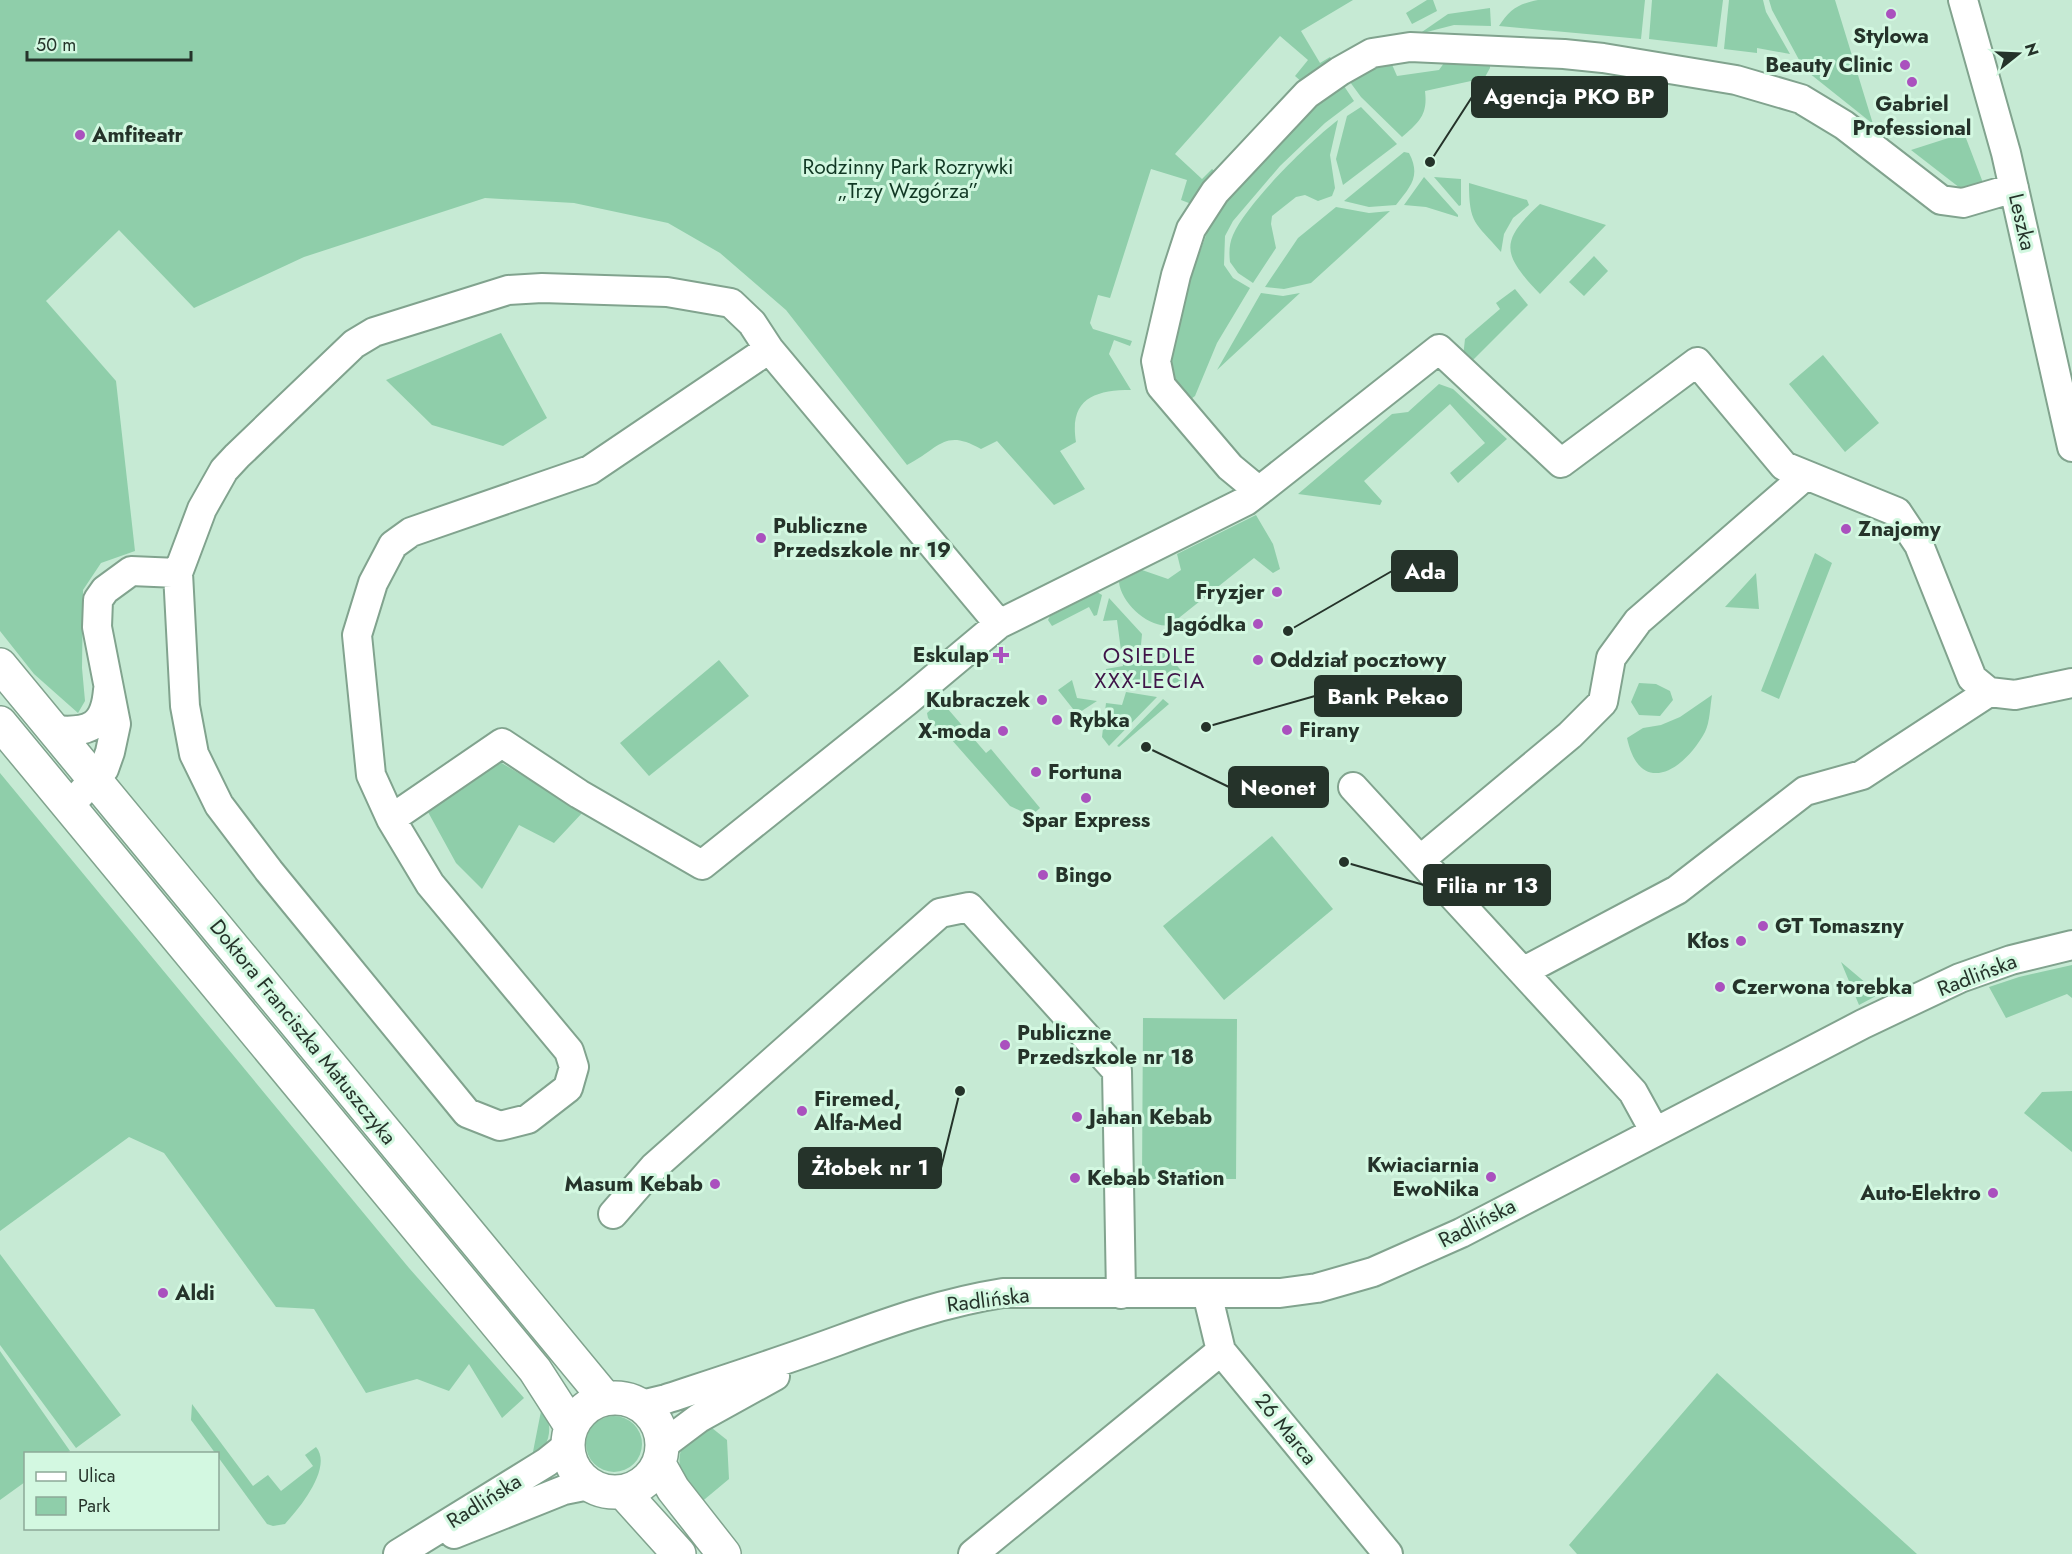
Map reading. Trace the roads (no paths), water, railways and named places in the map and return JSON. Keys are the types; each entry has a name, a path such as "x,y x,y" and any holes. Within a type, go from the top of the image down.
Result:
{"main road":[{"name":"Doktora Franciszka Matuszczyka","path":"0,666 605,1398"},
{"name":"Doktora Franciszka Matuszczyka","path":"0,723 535,1370 569,1436"},
{"path":"661,1455 650,1477 638,1486 623,1492 601,1490 589,1485 572,1465 569,1436 585,1408 605,1398 630,1399 641,1405 656,1422 661,1455 673,1489 724,1554"},
{"path":"623,1492 679,1554"}],"street":[{"name":"Leszka","path":"1963,0 2014,188 2072,447"},
{"path":"1259,491 1230,467 1161,386 1156,361 1176,275 1191,229 1215,192 1307,94 1372,53 1410,47 1603,58 1736,80 1801,99 1844,125 1941,200 1963,203 2014,188"},
{"path":"769,349 590,470 411,532 393,545 373,583 357,635 371,776 391,819 430,884 569,1051 574,1067 568,1088 528,1119 500,1126 467,1113 269,871 219,805 194,754 185,706 178,573 202,509 224,470 354,344 374,333 508,290 542,288 667,292 731,303 752,323 769,349 999,624"},
{"path":"391,819 502,743 579,794 702,865 907,701 999,624 1246,501 1439,349 1561,464 1697,362 1794,471 1897,512 1919,545 1972,678 1989,692 2015,695 2072,683"},
{"path":"1420,860 1570,735 1603,702 1611,658 1638,621 1794,471"},
{"path":"70,805 104,769 116,724 97,627 98,600 105,590 131,571 178,573"},
{"path":"54,730 77,731 98,722 106,709 108,688"},
{"path":"1524,971 1677,890 1805,791 1862,775 1989,692"},
{"path":"1353,787 1633,1092 1655,1132"},
{"path":"614,1214 654,1167 940,913 969,907 1117,1071 1121,1294"},
{"name":"Radlińska","path":"641,1405 666,1399 840,1340 888,1321 970,1299 1003,1293 1280,1293 1317,1288 1374,1272 1461,1233 1863,1023 1960,978 2012,960 2072,945"},
{"name":"26 Marca","path":"1207,1293 1221,1351 1388,1554"},
{"name":"Radlińska","path":"661,1455 699,1418 840,1340"},
{"path":"973,1554 1221,1351"},
{"name":"Radlińska","path":"400,1554 547,1462 569,1436"},
{"name":"Radlińska","path":"400,1554 564,1490 589,1485"}],"place":[{"name":"Stylowa","path":"1891,14"},
{"name":"Beauty Clinic","path":"1905,65"},
{"name":"Gabriel Professional","path":"1912,82"},
{"name":"Amfiteatr","path":"80,135"},
{"name":"Agencja PKO BP","path":"1430,162"},
{"name":"Znajomy","path":"1846,529"},
{"name":"Publiczne Przedszkole nr 19","path":"761,538"},
{"name":"Fryzjer","path":"1277,592"},
{"name":"Jagódka","path":"1258,624"},
{"name":"Ada","path":"1288,631"},
{"name":"Eskulap","path":"1001,655"},
{"name":"Oddział pocztowy","path":"1258,660"},
{"name":"Kubraczek","path":"1042,700"},
{"name":"Rybka","path":"1057,720"},
{"name":"Bank Pekao","path":"1206,727"},
{"name":"Firany","path":"1287,730"},
{"name":"X-moda","path":"1003,731"},
{"name":"Neonet","path":"1146,747"},
{"name":"Fortuna","path":"1036,772"},
{"name":"Spar Express","path":"1086,798"},
{"name":"Filia nr 13","path":"1344,862"},
{"name":"Bingo","path":"1043,875"},
{"name":"GT Tomaszny","path":"1763,926"},
{"name":"Kłos","path":"1741,941"},
{"name":"Czerwona torebka","path":"1720,987"},
{"name":"Publiczne Przedszkole nr 18","path":"1005,1045"},
{"name":"Żłobek nr 1","path":"960,1091"},
{"name":"Firemed, Alfa-Med","path":"802,1111"},
{"name":"Jahan Kebab","path":"1077,1117"},
{"name":"Kwiaciarnia EwoNika","path":"1491,1177"},
{"name":"Kebab Station","path":"1075,1178"},
{"name":"Masum Kebab","path":"715,1184"},
{"name":"Auto-Elektro","path":"1993,1193"},
{"name":"Aldi","path":"163,1293"}],"district":[{"name":"OSIEDLE XXX-LECIA","path":"1150,668"}],"park label":[{"name":"Rodzinny Park Rozrywki „Trzy Wzgórza”","path":"908,179"}]}
